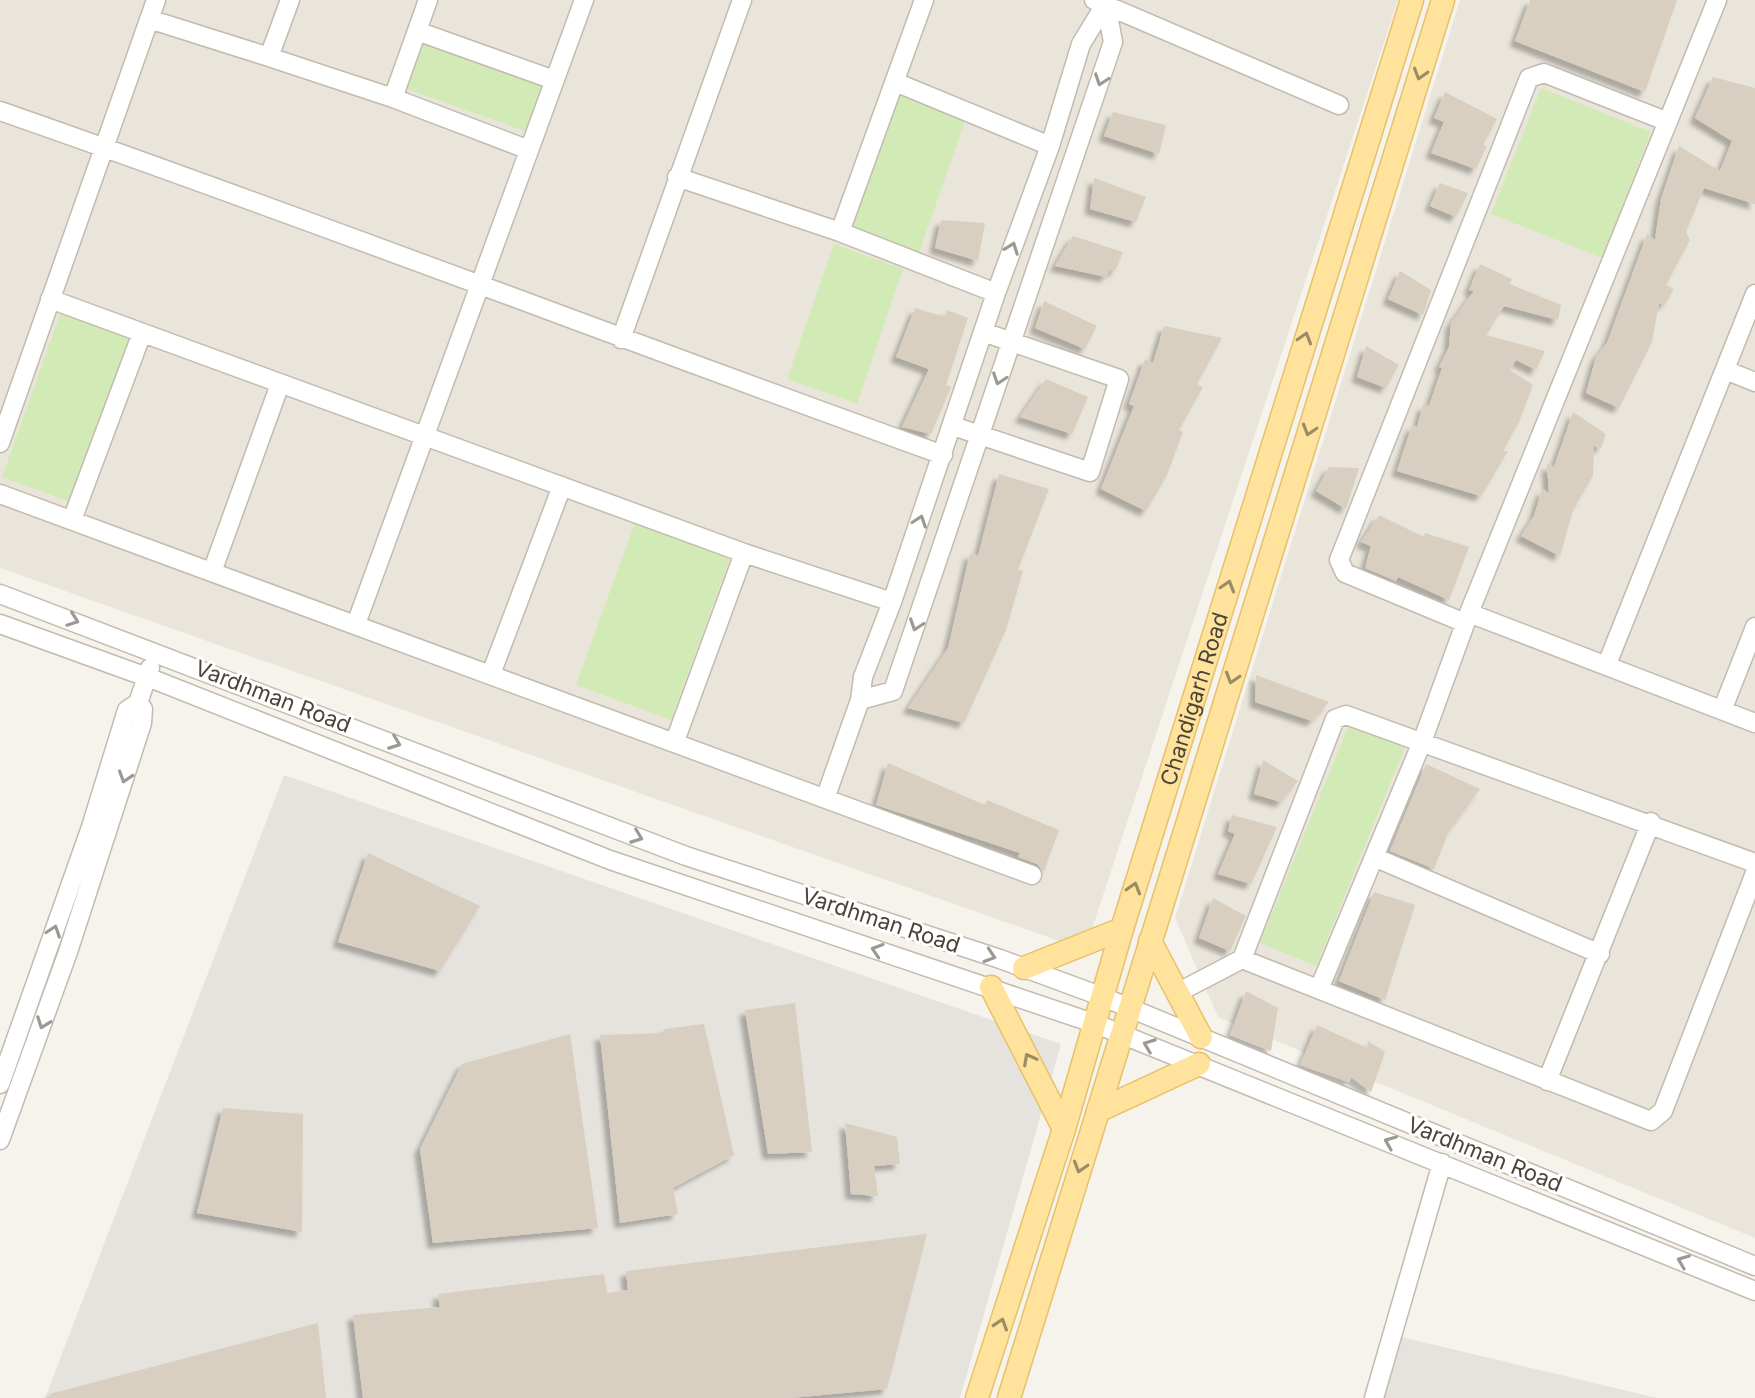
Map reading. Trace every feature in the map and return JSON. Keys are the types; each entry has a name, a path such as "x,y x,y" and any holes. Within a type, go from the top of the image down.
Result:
{"main road":[{"name":"Chandigarh Road","path":"977,1398 1064,1129 1122,929 1412,0"},
{"name":"Chandigarh Road","path":"1009,1398 1443,0"},
{"path":"1024,968 1122,929"},
{"path":"1150,941 1201,1037"},
{"path":"991,987 1064,1129"},
{"path":"1098,1111 1199,1064"}],"street":[{"path":"0,443 156,0"},
{"path":"269,57 290,0"},
{"path":"393,98 428,0"},
{"path":"356,624 584,0"},
{"path":"621,339 742,0"},
{"path":"840,232 924,0"},
{"path":"1319,989 1422,742 1467,618 1717,0"},
{"path":"1103,1 1339,105"},
{"path":"826,796 860,700 863,677 892,602 996,293 1050,146 1081,44 1103,1"},
{"path":"860,700 893,691 1113,42 1103,1"},
{"path":"149,19 393,98 529,150"},
{"path":"417,31 554,80"},
{"path":"1668,122 1544,73 1529,78 1339,560 1345,573 1467,618 1607,664 1755,723"},
{"path":"895,82 1050,146"},
{"path":"0,111 943,455"},
{"path":"677,177 840,232 996,293"},
{"path":"1607,664 1755,294"},
{"path":"50,299 744,553 892,602"},
{"path":"953,426 1090,472 1119,379 983,332"},
{"path":"72,520 142,333"},
{"path":"1725,370 1755,382"},
{"path":"212,572 280,384"},
{"path":"491,674 562,486"},
{"path":"0,494 826,796 1032,875"},
{"path":"675,741 744,553"},
{"name":"Vardhman Road","path":"0,594 157,651 686,856 1103,997 1755,1266"},
{"name":"Vardhman Road","path":"0,624 147,677 624,865 1096,1024 1755,1291"},
{"path":"1723,708 1755,627"},
{"path":"0,1084 91,827 127,710 138,703 157,651"},
{"path":"0,1140 68,952 142,723 143,709 138,703"},
{"path":"1177,993 1242,959 1335,719 1346,715 1651,822 1755,863"},
{"path":"1547,1081 1651,822"},
{"path":"1374,857 1600,954"},
{"path":"1242,959 1644,1120 1658,1117 1755,873"},
{"path":"1374,1398 1442,1163"}],"shaded area":[{"path":"0,0 1398,0 1085,950 0,568"},
{"path":"1460,0 1755,0 1755,1238 1218,1017 1175,918"},
{"path":"284,775 1061,1044 960,1398 45,1398"},
{"path":"1393,1335 1657,1398 1376,1398"}],"green space":[{"path":"421,41 545,85 528,132 404,88"},
{"path":"1541,88 1651,132 1602,258 1491,214"},
{"path":"896,94 966,118 919,253 850,229"},
{"path":"834,244 903,269 857,404 787,379"},
{"path":"62,309 139,336 79,505 2,477"},
{"path":"638,514 733,549 671,720 576,685"},
{"path":"1352,717 1408,740 1316,966 1260,943"}],"building":[{"path":"1530,0 1677,0 1645,92 1515,41"},
{"path":"1713,77 1755,88 1755,204 1704,188 1686,232 1690,240 1666,285 1674,289 1664,305 1659,303 1652,342 1619,408 1586,393 1596,357 1607,343 1647,234 1655,240 1661,199 1679,146 1720,171 1732,141 1695,118"},
{"path":"1445,92 1497,119 1483,145 1487,146 1476,169 1431,153 1444,122 1434,118"},
{"path":"1113,112 1166,125 1159,154 1104,136"},
{"path":"1094,178 1146,197 1136,222 1090,209"},
{"path":"1440,183 1468,193 1456,217 1430,206"},
{"path":"941,220 985,223 978,261 935,248"},
{"path":"1073,236 1123,252 1115,271 1110,270 1106,277 1055,266"},
{"path":"1480,264 1512,279 1510,284 1561,305 1558,320 1504,306 1486,335 1545,351 1536,370 1516,360 1510,370 1533,385 1519,422 1503,451 1508,451 1481,496 1397,471 1412,425 1417,427 1423,405 1429,406 1442,368 1439,367 1449,347 1451,323 1474,291 1469,290"},
{"path":"1400,271 1431,290 1423,315 1388,299"},
{"path":"1044,301 1097,326 1085,349 1035,328"},
{"path":"915,308 945,317 947,310 968,318 946,385 951,387 931,434 902,427 929,369 896,357"},
{"path":"1164,326 1222,338 1197,384 1203,387 1179,430 1183,432 1167,475 1146,511 1101,489 1134,406 1129,404 1145,359 1153,363"},
{"path":"1366,346 1399,365 1386,388 1357,377"},
{"path":"1046,379 1088,397 1072,434 1020,417"},
{"path":"1573,412 1606,434 1601,448 1594,446 1593,476 1573,510 1560,556 1521,536 1534,516 1542,489 1549,493 1547,464 1554,467"},
{"path":"1329,467 1359,468 1346,509 1316,491"},
{"path":"999,474 1049,489 1018,570 1023,571 1006,630 964,723 908,708 948,648 970,553 978,556"},
{"path":"1379,515 1424,537 1425,533 1469,547 1449,600 1398,577 1396,581 1365,568 1371,546 1361,542"},
{"path":"1256,675 1329,702 1312,721 1255,702"},
{"path":"1263,760 1298,781 1281,802 1254,794"},
{"path":"888,763 985,805 987,800 1059,830 1044,871 1037,864 1018,857 1020,853 876,805"},
{"path":"1426,764 1480,789 1448,833 1434,869 1390,851"},
{"path":"1232,815 1277,827 1251,884 1218,874 1235,834 1228,831"},
{"path":"368,853 480,906 440,971 338,942"},
{"path":"1374,892 1415,905 1385,1000 1339,981"},
{"path":"1213,898 1246,916 1230,951 1199,938"},
{"path":"1246,991 1278,1008 1271,1051 1230,1035"},
{"path":"795,1003 812,1152 768,1154 745,1010"},
{"path":"704,1024 734,1155 673,1188 678,1214 620,1223 600,1035 664,1033 664,1029"},
{"path":"1317,1025 1367,1048 1368,1041 1385,1052 1371,1092 1351,1077 1349,1082 1300,1065"},
{"path":"570,1034 598,1228 433,1243 420,1149 462,1064"},
{"path":"223,1108 303,1114 302,1232 197,1213"},
{"path":"845,1123 897,1137 900,1164 874,1166 878,1196 851,1194"},
{"path":"927,1234 887,1389 790,1398 363,1398 353,1315 440,1307 438,1294 604,1274 607,1293 628,1290 626,1271"},
{"path":"318,1323 326,1398 51,1398 50,1394"}]}
